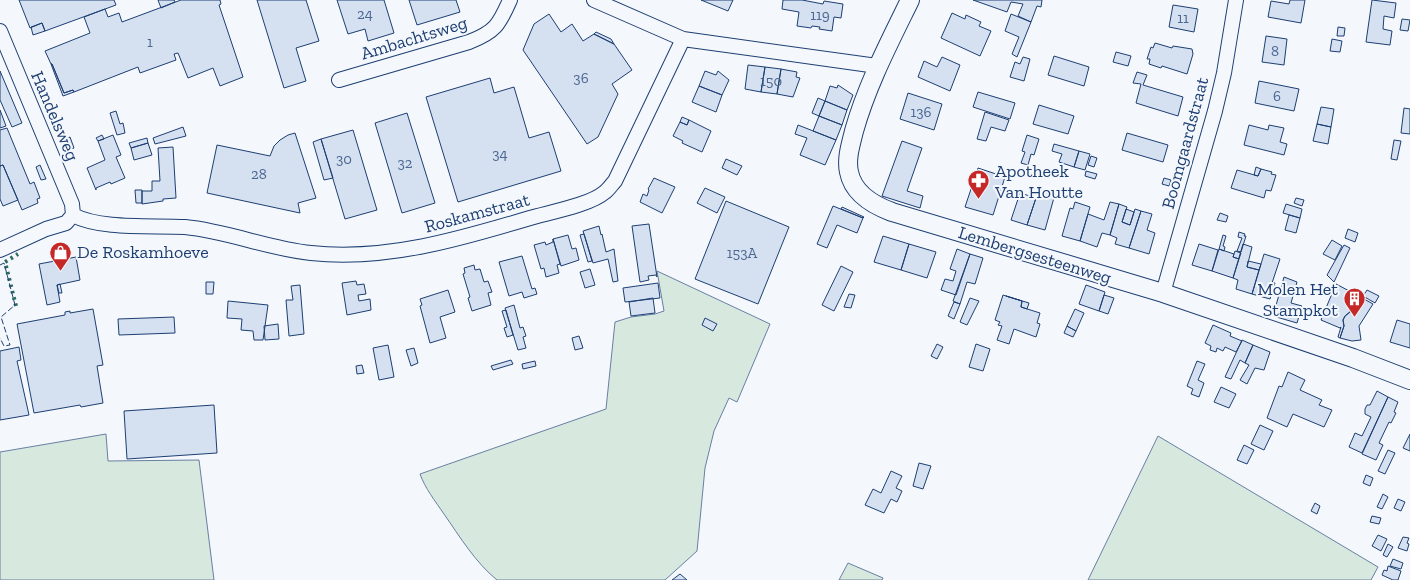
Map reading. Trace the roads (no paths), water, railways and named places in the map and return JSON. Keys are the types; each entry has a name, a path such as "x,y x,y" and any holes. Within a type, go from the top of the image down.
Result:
{"street":[{"name":"Ambachtsweg","path":"339,80 469,42 486,35 500,22 510,0"},
{"path":"594,0 683,39 877,66"},
{"name":"Lembergsesteenweg","path":"910,0 877,66 861,108 848,158 849,173 856,189 868,200 892,212 1163,293 1353,358 1410,380"},
{"name":"Boomgaardstraat","path":"1163,293 1215,111 1224,73 1236,0"},
{"name":"Handelsweg","path":"0,31 72,204 73,215"},
{"name":"Roskamstraat","path":"73,215 83,221 186,227 310,253 334,255 406,250 518,222 590,201 610,187 615,181 683,39"},
{"path":"0,250 66,223 73,215"}],"place":[{"name":"Apotheek Van Houtte","path":"979,200"},
{"name":"De Roskamhoeve","path":"61,271"},
{"name":"Molen Het Stampkot","path":"1354,318"}]}
